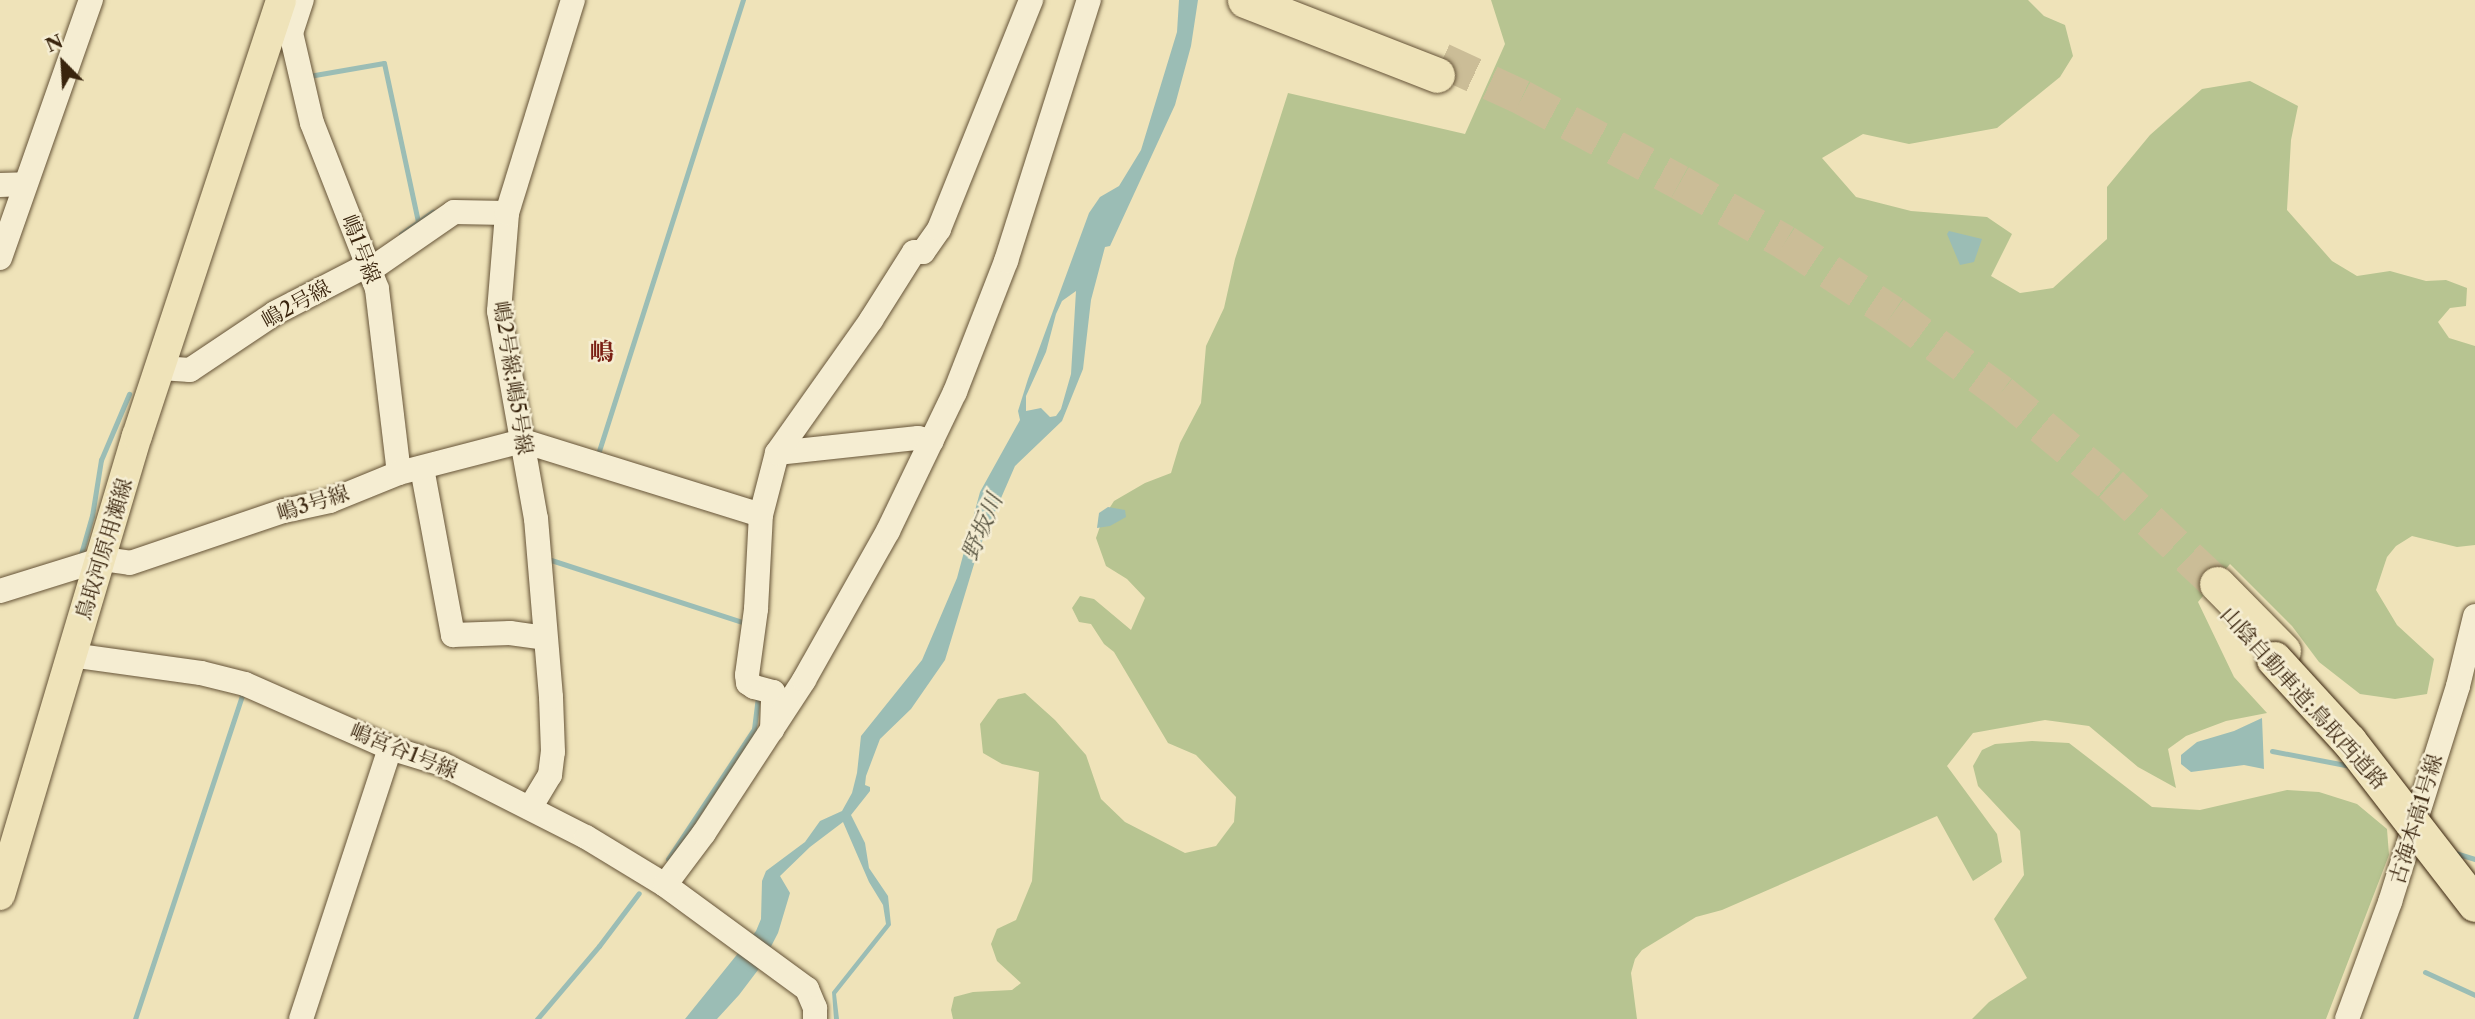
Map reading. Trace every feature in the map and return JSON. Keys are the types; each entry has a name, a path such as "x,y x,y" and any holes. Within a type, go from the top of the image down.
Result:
{"highway":[{"path":"1245,0 1298,10 1440,67"},
{"name":"山陰自動車道;鳥取西道路","path":"2213,588 2358,734 2475,883"},
{"name":"山陰自動車道;鳥取西道路","path":"2278,655 2349,741 2475,904"}],"main road":[{"name":"鳥取河原用瀬線","path":"0,895 71,654 103,559 137,436 212,206 223,151 274,14"}],"street":[{"path":"0,258 12,185 91,0"},
{"path":"274,14 302,0"},
{"name":"嶋2号線;嶋5号線","path":"530,808 550,775 553,752 541,565 523,441 499,311 507,213 573,0"},
{"path":"772,730 772,692 748,683 747,675 756,609 761,515 777,453 872,320 914,252 923,252 939,229 1031,0"},
{"path":"665,885 804,681 888,531 956,392 1006,261 1089,0"},
{"name":"嶋1号線","path":"274,14 312,123 377,289 410,470 453,635 510,632 545,638"},
{"name":"嶋2号線","path":"161,368 190,370 285,307 360,270 370,270 454,212 507,213"},
{"path":"777,453 918,438 932,441"},
{"path":"523,441 761,515"},
{"name":"嶋3号線","path":"0,591 103,559 130,563 284,511 330,500 410,470 523,441"},
{"name":"古海本高1号線","path":"2347,1019 2466,687 2475,616"},
{"name":"嶋宮谷1号線","path":"71,654 201,673 245,684 390,748 442,764 586,837 665,885 807,989 815,1009 815,1019"},
{"path":"301,1019 390,748"}],"green space":[{"path":"1491,0 2028,0 2044,16 2065,25 2073,56 2060,77 1997,128 1909,144 1863,134 1822,158 1856,197 1911,211 1987,217 2012,234 1991,276 2020,293 2053,288 2107,239 2107,187 2150,135 2202,89 2250,81 2298,106 2291,140 2287,210 2332,261 2357,276 2390,271 2426,281 2446,280 2467,288 2466,306 2450,308 2438,322 2449,338 2475,346 2475,545 2457,547 2412,536 2396,546 2387,557 2376,590 2397,625 2434,659 2427,694 2395,699 2360,694 2319,662 2292,626 2230,564 2198,602 2234,677 2267,713 2226,721 2186,736 2168,749 2176,788 2138,767 2089,726 2045,720 1973,733 1947,766 1997,834 2002,862 1973,881 1937,816 1722,910 1696,917 1642,950 1635,959 1631,973 1637,1019 953,1019 951,1010 954,997 973,992 1012,990 1021,983 997,961 991,944 997,929 1016,920 1032,881 1039,772 1002,764 983,753 980,724 998,699 1025,693 1055,720 1086,755 1101,799 1125,822 1185,853 1216,846 1234,822 1236,797 1196,755 1168,743 1114,652 1104,644 1091,624 1079,622 1072,608 1080,596 1094,599 1131,630 1145,598 1127,579 1106,566 1096,538 1103,518 1114,501 1145,483 1171,473 1180,443 1201,403 1206,346 1224,308 1235,259 1288,93 1465,134 1505,44"},
{"path":"2032,741 2069,743 2152,807 2200,810 2287,790 2319,792 2357,804 2387,829 2389,855 2326,1019 1972,1019 1989,1002 2027,978 1994,919 2024,875 2020,831 1978,786 1973,766 1982,750 1995,744"}],"water":[{"name":"野坂川","path":"1179,0 1198,0 1191,46 1175,105 1110,246 1105,247 1091,300 1083,369 1062,421 1015,466 978,551 945,660 911,709 880,739 866,776 865,785 870,787 870,791 851,815 865,843 869,868 888,896 891,925 836,994 839,1019 834,1019 832,992 886,924 883,905 869,882 843,822 810,847 780,876 790,893 778,933 761,966 739,995 717,1019 685,1019 756,931 761,919 762,881 766,871 805,842 820,821 842,811 852,793 861,736 922,660 957,578 980,492 1020,420 1018,411 1028,379 1089,213 1100,197 1119,186 1141,150 1177,32","holes":["1076,291 1071,374 1061,409 1056,416 1050,417 1041,408 1026,411 1026,396 1046,352 1056,314 1062,301"]},
{"path":"1949,231 1982,239 1974,262 1960,265 1947,234"},
{"path":"1108,507 1125,510 1126,517 1110,526 1097,528 1099,513"},
{"path":"2262,718 2264,769 2244,765 2191,772 2181,764 2181,755 2197,742 2234,731"}],"waterway":[{"path":"594,453 598,454 743,0"},
{"path":"309,76 384,63 418,221"},
{"path":"401,234 433,212"},
{"path":"81,554 92,516 101,460 129,394"},
{"path":"551,560 748,624"},
{"path":"135,1019 242,696"},
{"path":"668,859 754,729 758,696"},
{"path":"2272,751 2351,766"},
{"path":"2452,852 2475,859"},
{"path":"537,1019 599,946 639,893"},
{"path":"2425,972 2475,995"}],"tunnel":[{"path":"1442,60 1522,97 1680,182 1785,242 1893,313 2001,392 2111,484 2217,584"}],"district":[{"name":"嶋","path":"602,352"}]}
